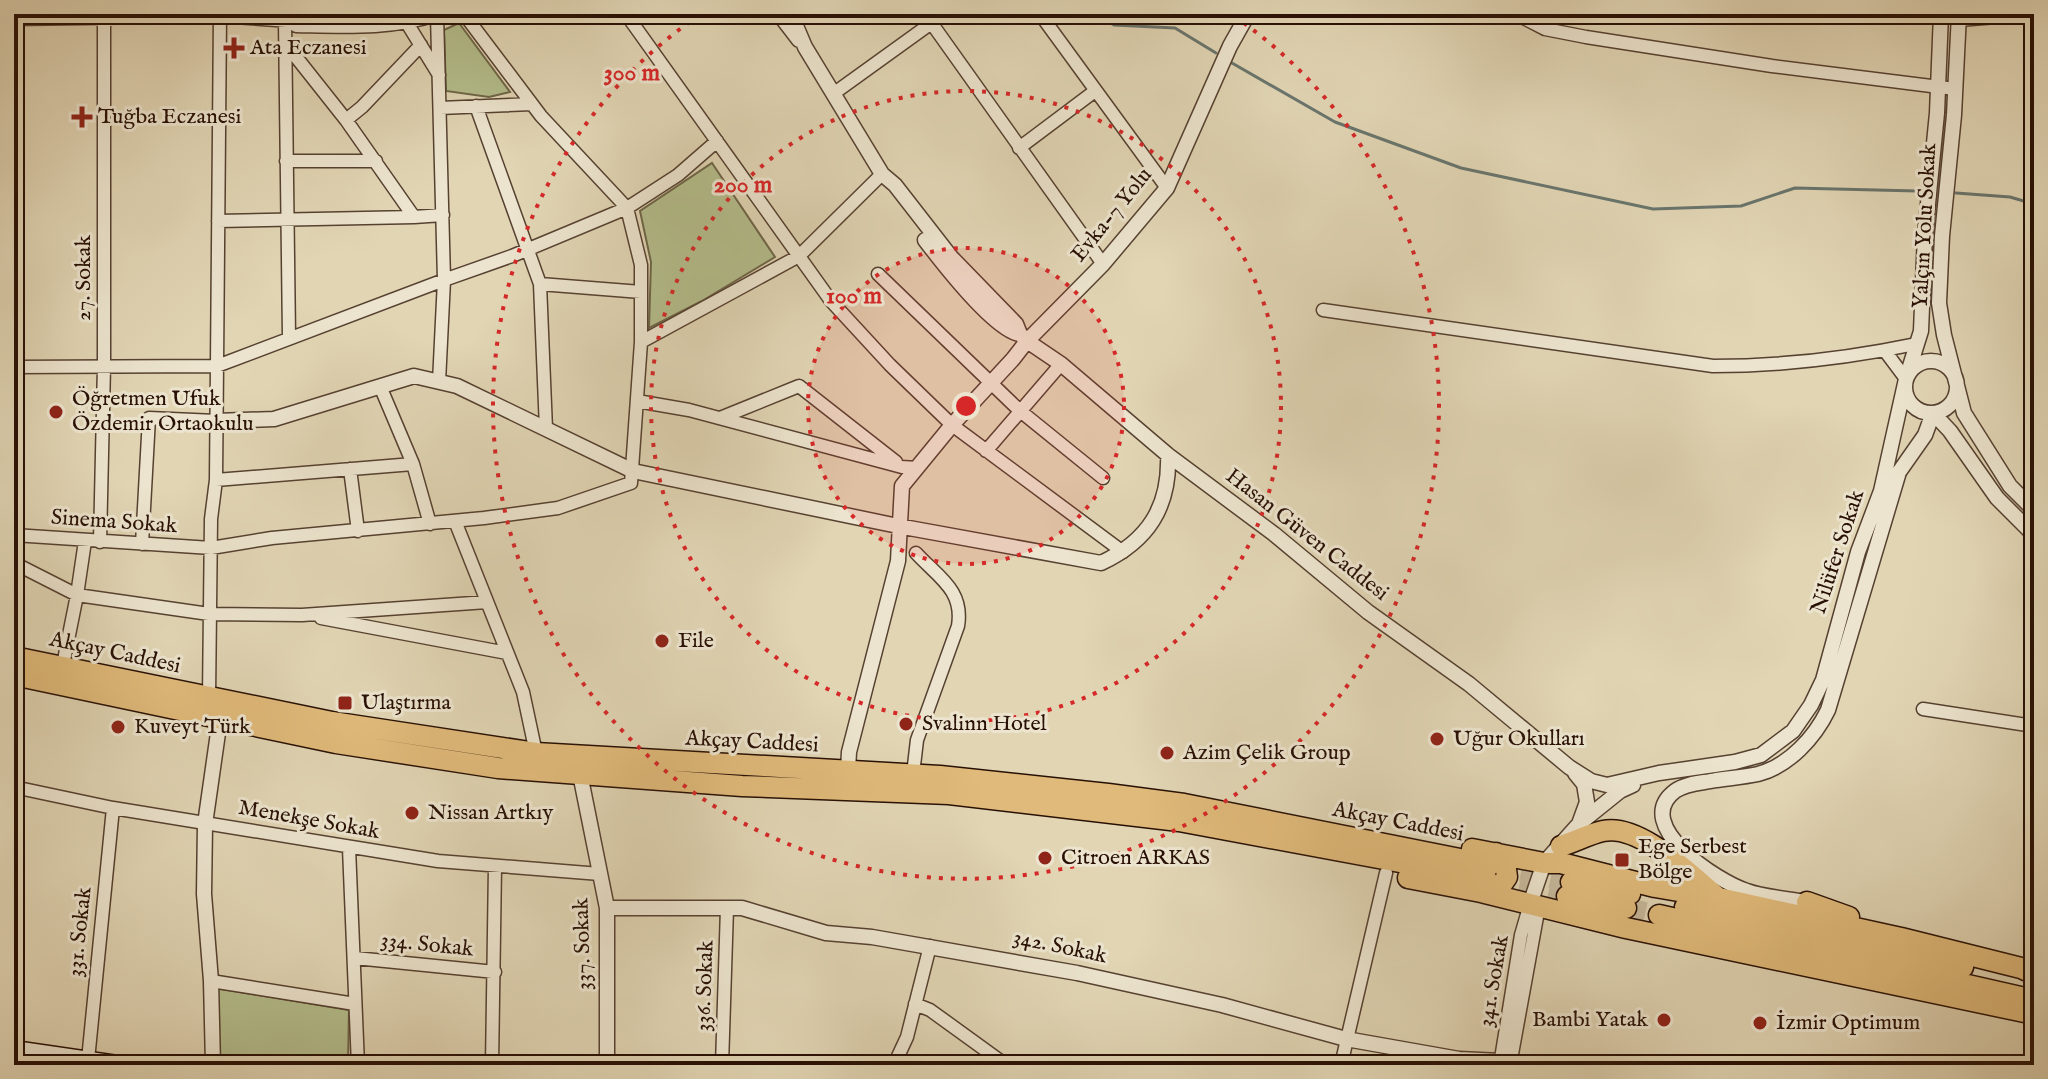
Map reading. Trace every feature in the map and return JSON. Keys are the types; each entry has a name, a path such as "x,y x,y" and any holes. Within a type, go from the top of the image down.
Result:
{"highway":[{"path":"14,649 64,660 117,687"},
{"name":"Akçay Caddesi","path":"14,657 220,719 336,743 498,768 742,786 949,794 1182,812"},
{"name":"Akçay Caddesi","path":"14,675 209,697 332,722 536,753 913,774 1182,812 1488,872"},
{"path":"14,686 117,687"},
{"path":"1182,812 1217,801 1311,816 1488,872 1534,905 1626,928 2034,1014"},
{"path":"1182,812 1229,841 1386,873 1488,872 1561,863 1655,887 1901,938 2034,974"},
{"path":"1561,846 1604,831 1622,830 1649,842 1719,898"},
{"path":"1569,889 1628,901"},
{"path":"1807,902 1901,938"},
{"path":"2034,981 1660,908 2034,1000"}],"main road":[{"path":"14,1049 119,1065"}],"street":[{"path":"288,21 297,16 389,14"},
{"path":"14,19 220,15 288,21 296,26 373,26 407,23 438,14 444,280 439,382"},
{"path":"464,14 532,104 627,208 641,265 641,342 633,471"},
{"path":"626,14 831,301 890,365 952,425 1123,552"},
{"name":"Hasan Güven Caddesi","path":"779,14 805,47 884,177 889,192 974,299 1011,333 1023,337 1061,364 1168,455 1274,534 1368,612 1469,684 1569,767"},
{"name":"Hasan Güven Caddesi","path":"791,14 805,47"},
{"path":"833,94 928,19 944,14"},
{"path":"1040,14 1167,188"},
{"name":"Evka-7 Yolu","path":"898,526 902,486 952,425 1013,359 1023,337 1103,264 1167,188 1230,46 1248,14"},
{"path":"1516,14 1545,29 1586,37 1955,89"},
{"name":"Yalçın Yolu Sokak","path":"1906,379 1921,331 1941,14"},
{"path":"1959,17 2034,14"},
{"path":"209,697 211,519 216,480 220,15"},
{"name":"27. Sokak","path":"100,542 104,366 104,16"},
{"name":"Yalçın Yolu Sokak","path":"1959,17 1939,303 1964,413 2010,486 2034,510"},
{"path":"928,19 1103,264"},
{"path":"288,21 285,43 289,337"},
{"path":"407,23 439,76"},
{"path":"285,43 346,120 414,217"},
{"path":"346,120 421,45"},
{"path":"1019,148 1095,91"},
{"path":"440,108 532,104"},
{"path":"476,106 540,284 546,429"},
{"path":"14,367 217,366 528,250 627,208 678,175 717,141"},
{"path":"286,161 376,161"},
{"path":"641,342 799,256 884,177"},
{"path":"218,221 443,215"},
{"path":"878,274 1019,410 1103,478"},
{"path":"540,284 641,292"},
{"path":"1323,310 1713,366 1758,366 1885,351 1916,344"},
{"path":"1885,351 1906,379"},
{"path":"1933,361 1948,368 1956,382 1954,399 1933,413 1925,412 1911,403 1905,387 1906,379 1917,365 1933,361"},
{"path":"986,451 1061,364"},
{"path":"142,544 149,418 216,421 274,419 414,376 457,386 633,471 898,526 1101,563 1123,552 1146,531 1160,508 1169,476 1168,455"},
{"name":"Nilüfer Sokak","path":"1659,773 1761,755 1793,731 1811,705 1823,680 1858,552 1881,491 1906,379"},
{"path":"380,386 413,464 430,524"},
{"path":"719,418 799,386 902,467"},
{"path":"637,401 719,418 902,467 917,468"},
{"path":"1933,413 1950,431 1997,498 2034,535"},
{"name":"Nilüfer Sokak","path":"1807,902 1747,891 1706,869 1678,847 1664,825 1661,813 1664,803 1687,785 1760,774 1780,765 1819,728 1828,710 1899,472 1925,435 1933,413"},
{"path":"216,480 413,464"},
{"path":"350,469 358,531"},
{"name":"Sinema Sokak","path":"14,535 211,548 272,538 430,524 558,508 631,483 633,471"},
{"path":"455,521 523,692 536,753"},
{"path":"848,770 849,752 898,561 898,526"},
{"path":"64,660 85,541"},
{"path":"913,774 917,740 960,615 955,592 916,553"},
{"path":"14,563 77,595 209,614 302,615 487,602"},
{"path":"302,615 507,653"},
{"path":"1923,709 2034,726"},
{"path":"213,1065 211,981 204,894 205,824 220,719"},
{"path":"1569,767 1591,781 1607,785 1659,773"},
{"path":"1569,767 1584,784 1587,802 1579,824"},
{"path":"1534,905 1544,863 1579,824 1620,791 1659,773"},
{"name":"337. Sokak","path":"580,774 607,908 607,1065"},
{"name":"Menekşe Sokak","path":"14,787 113,808 349,848 438,861 600,874"},
{"name":"331. Sokak","path":"88,1060 113,808"},
{"path":"349,848 358,1065"},
{"path":"492,1065 495,866"},
{"path":"1341,1065 1386,873"},
{"name":"341. Sokak","path":"1504,1064 1521,935 1534,905"},
{"name":"342. Sokak","path":"607,908 742,908 826,933 930,946 1061,970 1222,1005 1346,1039 1504,1064"},
{"name":"336. Sokak","path":"722,1065 727,908"},
{"path":"894,1065 907,1037 930,946"},
{"name":"334. Sokak","path":"355,958 495,972"},
{"path":"211,981 355,1004"},
{"path":"915,1004 930,1010 1006,1065"}],"green space":[{"path":"459,23 510,92 489,97 446,91 444,30"},
{"path":"712,163 775,257 702,301 649,328 651,262 640,211"},
{"path":"216,988 349,1010 348,1065 219,1065"}],"waterway":[{"path":"1096,14 1114,25 1175,28 1216,53"},
{"path":"1232,63 1335,122 1461,168 1653,209 1741,206 1795,188 1917,191"},
{"path":"1956,193 2010,197 2034,204"}],"tunnel":[{"path":"1492,865 1571,882"},
{"path":"1490,879 1567,896"},
{"path":"1626,908 1659,915"}],"place":[{"name":"Ata Eczanesi","path":"234,48"},
{"name":"Tuğba Eczanesi","path":"82,117"},
{"name":"Öğretmen Ufuk Özdemir Ortaokulu","path":"56,412"},
{"name":"File","path":"662,641"},
{"name":"Ulaştırma","path":"345,703"},
{"name":"Svalinn Hotel","path":"906,724"},
{"name":"Kuveyt Türk","path":"118,727"},
{"name":"Uğur Okulları","path":"1437,739"},
{"name":"Azim Çelik Group","path":"1167,753"},
{"name":"Nissan Artkıy","path":"412,813"},
{"name":"Citroen ARKAS","path":"1045,858"},
{"name":"Ege Serbest Bölge","path":"1622,860"},
{"name":"Bambi Yatak","path":"1664,1020"},
{"name":"İzmir Optimum","path":"1760,1023"}]}
